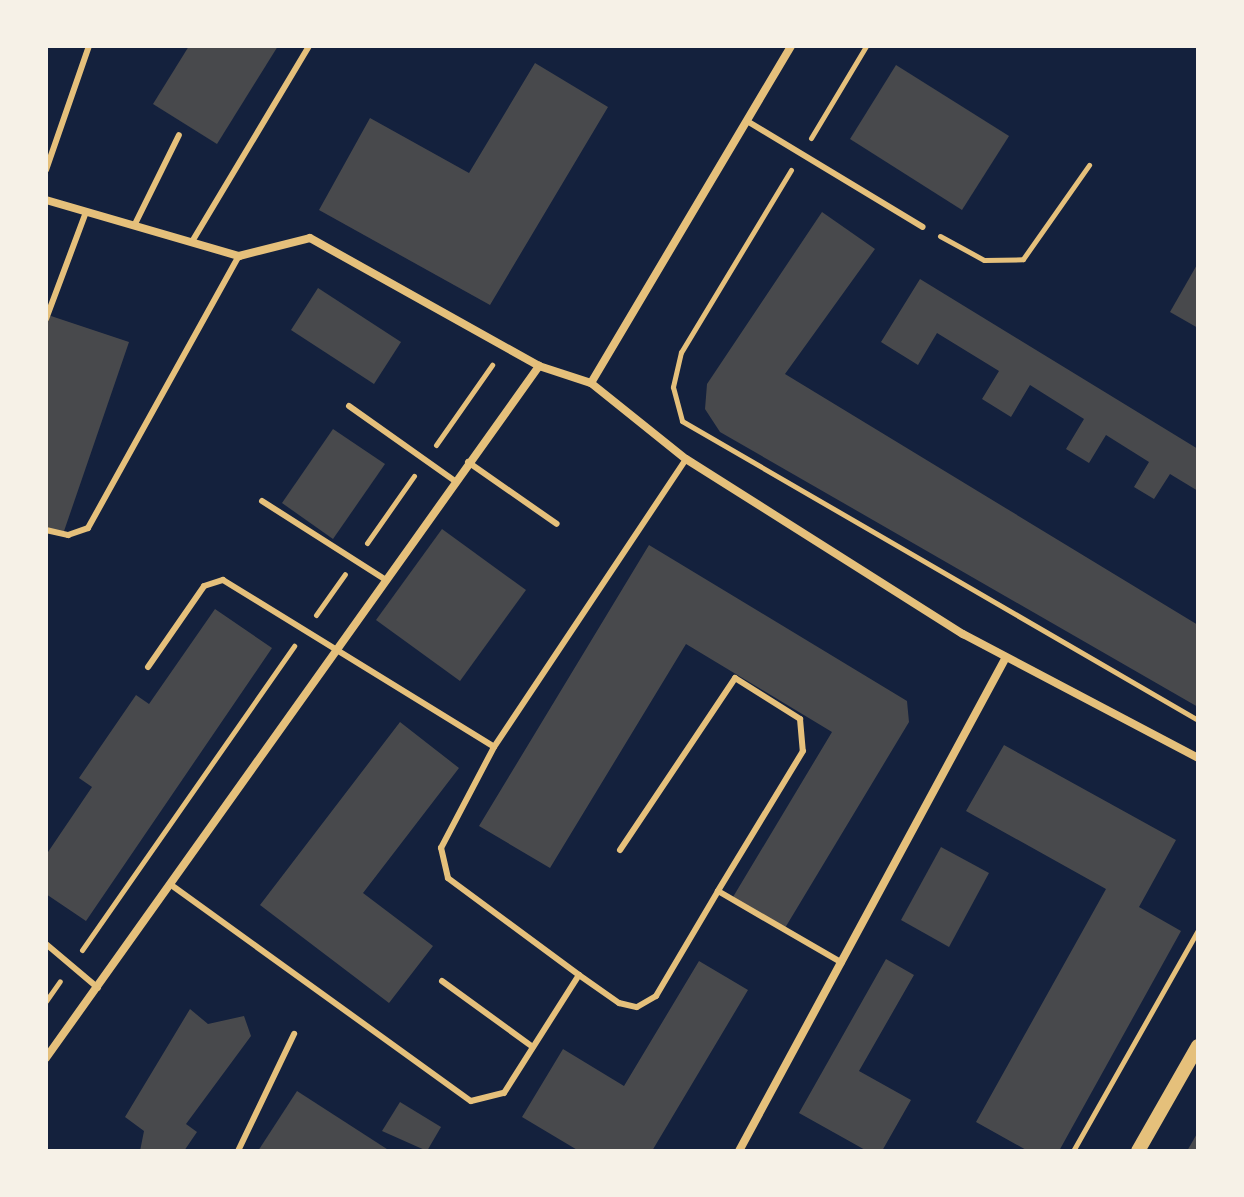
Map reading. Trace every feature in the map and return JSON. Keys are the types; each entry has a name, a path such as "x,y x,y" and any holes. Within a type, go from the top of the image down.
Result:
{"street":[{"path":"591,383 791,46"},
{"path":"46,200 193,240 239,256 310,238 539,366 591,383 686,459 1005,659 1198,758"},
{"path":"46,1058 174,887 468,462 539,366"},
{"path":"739,1151 1005,659"},
{"path":"1138,1151 1198,1046"}],"lane":[{"path":"46,170 89,46"},
{"path":"193,240 309,46"},
{"path":"747,121 923,227"},
{"path":"135,224 179,135"},
{"path":"46,319 86,212"},
{"path":"46,530 68,535 88,528 239,256"},
{"path":"349,406 455,481"},
{"path":"620,850 735,678 800,719 803,751 656,996 637,1007 619,1003 448,878 441,848 494,747 686,459"},
{"path":"468,462 557,524"},
{"path":"262,501 386,580"},
{"path":"148,667 204,586 223,580 307,628 494,747"},
{"path":"174,887 471,1101 504,1093 579,975"},
{"path":"718,891 842,963"},
{"path":"46,944 98,988"},
{"path":"442,981 533,1047"},
{"path":"238,1151 294,1034"}],"path":[{"path":"866,46 681,352 673,387 682,421 1198,720"},
{"path":"923,227 984,260 1023,259 1089,165"},
{"path":"46,1001 506,345"},
{"path":"1073,1151 1198,930"}],"building":[{"path":"189,46 278,46 217,144 153,104"},
{"path":"535,63 608,107 490,305 319,210 370,118 469,173"},
{"path":"896,65 1009,136 962,210 850,139"},
{"path":"822,212 875,249 785,374 1198,625 1198,707 720,432 705,409 707,384"},
{"path":"1198,263 1198,328 1170,312"},
{"path":"920,279 1198,449 1198,491 1170,474 1154,499 1134,487 1149,462 1106,435 1089,463 1066,449 1084,419 1030,385 1011,417 982,399 999,371 937,333 918,365 881,342"},
{"path":"318,288 401,342 374,384 291,330"},
{"path":"48,315 129,342 63,534 46,528"},
{"path":"333,429 385,464 333,539 282,503"},
{"path":"442,529 526,590 460,681 376,620"},
{"path":"649,545 907,701 909,722 785,928 733,897 832,732 686,644 550,868 479,826"},
{"path":"215,609 272,648 86,921 46,894 46,855 92,787 79,778 136,695 149,704"},
{"path":"400,722 459,768 363,893 433,946 389,1003 260,905"},
{"path":"1004,745 1176,840 1139,907 1181,931 1059,1151 1028,1151 976,1122 1106,889 966,811"},
{"path":"941,847 989,873 949,947 901,920"},
{"path":"886,959 914,975 859,1071 911,1100 882,1151 867,1151 799,1113"},
{"path":"699,961 748,990 652,1151 579,1151 522,1117 563,1049 624,1086"},
{"path":"190,1009 208,1024 244,1016 251,1036 186,1124 197,1132 184,1151 140,1151 144,1131 125,1117"},
{"path":"297,1091 390,1151 258,1151"},
{"path":"400,1102 441,1127 427,1151 382,1131"},
{"path":"1198,1132 1198,1151 1187,1151"}]}
